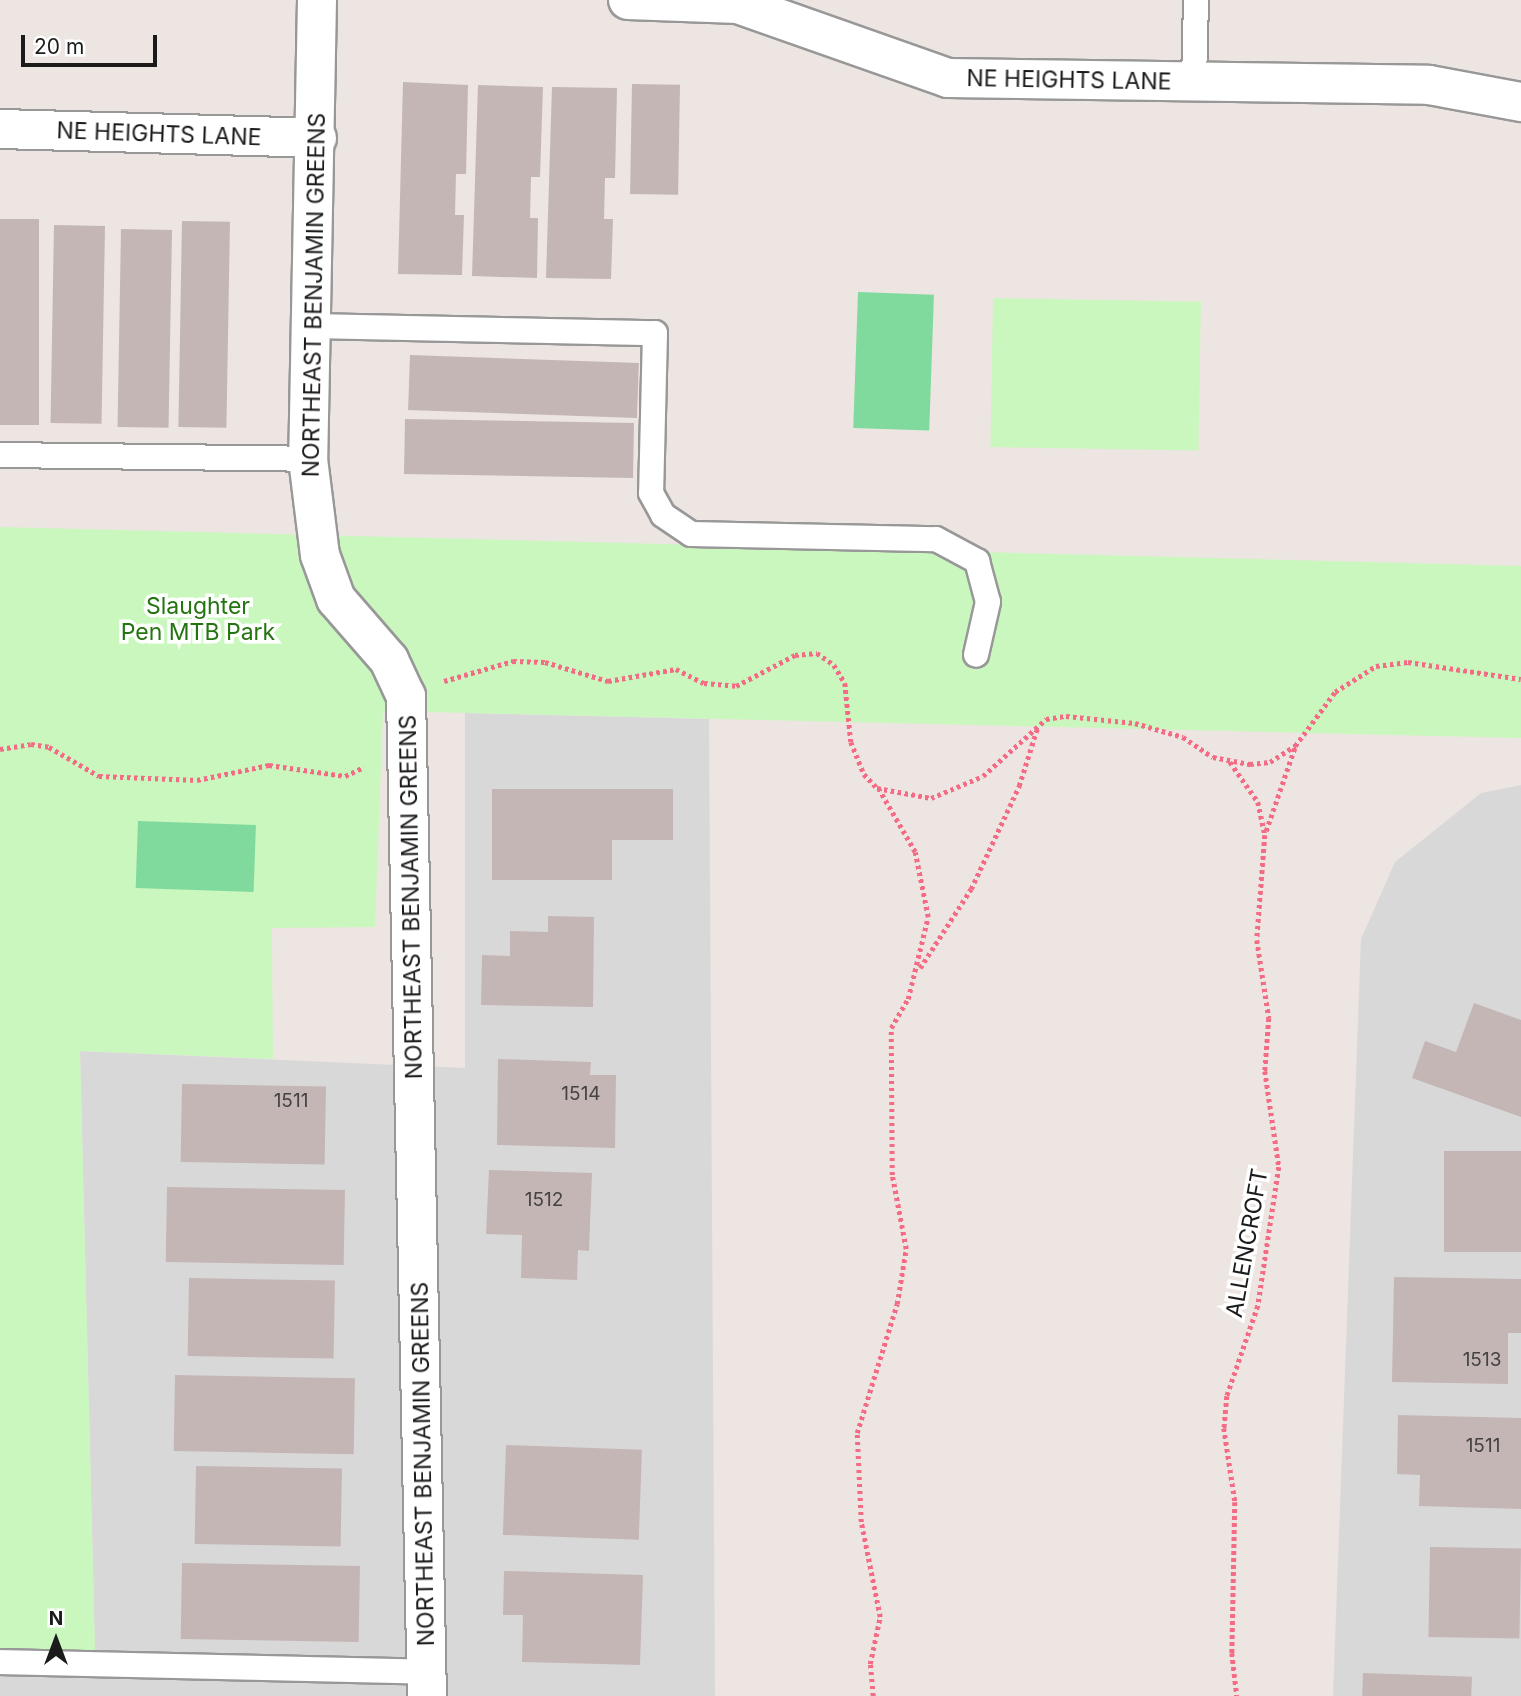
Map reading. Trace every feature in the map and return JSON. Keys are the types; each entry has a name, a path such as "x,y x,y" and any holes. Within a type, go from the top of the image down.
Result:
{"street":[{"name":"NORTHEAST BENJAMIN GREENS","path":"317,0 317,138 309,459 320,555 335,598 389,660 406,696 427,1684"},
{"name":"NE HEIGHTS LANE","path":"628,0 738,4 948,78 1429,85 1521,102"},
{"name":"NE HEIGHTS LANE","path":"0,130 317,138"}],"lane":[{"path":"1194,82 1196,0"},
{"path":"312,326 655,333 652,493 663,515 691,534 936,539 977,561 988,602 976,655"},
{"path":"0,455 309,459"},
{"path":"0,1662 427,1684"}],"path":[{"path":"406,696 513,661 545,662 608,681 676,668 704,683 736,686 795,655 817,653 834,665 845,683 851,741 864,774 877,788 903,829 922,875 928,917 917,971"},
{"path":"877,788 931,798 966,787 1046,719 1066,716 1135,723 1183,737 1213,757 1230,761 1270,762 1295,746 1335,692 1376,666 1408,662 1521,679"},
{"path":"873,1696 870,1664 880,1617 860,1522 857,1433 897,1304 906,1250 892,1175 891,1028 917,971 971,889 1019,786 1038,727"},
{"path":"0,748 31,744 49,747 99,776 197,779 268,765 345,776 367,763"},
{"name":"ALLENCROFT","path":"1237,1696 1232,1653 1235,1502 1224,1428 1227,1396 1258,1306 1279,1167 1265,1071 1269,1017 1257,940 1265,835 1295,746"},
{"name":"ALLENCROFT","path":"1230,761 1258,802 1265,835"}],"shaded area":[{"path":"465,713 709,719 715,1696 0,1696 0,1648 95,1651 80,1051 465,1068"},
{"path":"1521,785 1521,1696 1333,1696 1361,939 1395,862 1481,793"}],"green space":[{"path":"858,292 934,295 929,431 853,428"},
{"path":"993,298 1201,302 1198,451 990,447"},
{"name":"Slaughter Pen MTB Park","path":"0,527 1521,566 1521,738 383,711 375,927 272,928 273,1059 80,1051 95,1652 0,1648"},
{"path":"138,821 256,825 254,892 136,888"}],"building":[{"path":"403,82 468,85 466,174 456,174 455,215 464,215 462,275 398,274"},
{"path":"632,84 680,85 678,195 630,194"},
{"path":"478,85 543,87 540,177 531,177 530,218 538,218 537,278 472,276"},
{"path":"552,87 617,88 615,178 605,178 604,219 613,219 611,279 546,278"},
{"path":"0,219 39,219 39,425 0,425"},
{"path":"182,221 230,222 226,428 178,427"},
{"path":"54,225 105,226 102,424 51,423"},
{"path":"121,229 172,230 169,428 118,427"},
{"path":"410,355 639,363 637,418 408,410"},
{"path":"405,419 634,423 633,478 404,474"},
{"path":"492,789 673,789 673,840 612,840 612,880 492,880"},
{"path":"548,916 594,917 593,1007 481,1005 482,955 510,956 510,931 548,932"},
{"path":"1474,1003 1521,1020 1521,1117 1412,1078 1425,1041 1456,1052"},
{"path":"498,1059 591,1062 590,1075 616,1075 615,1148 497,1145"},
{"path":"182,1084 326,1087 325,1165 181,1162"},
{"path":"1444,1151 1521,1151 1521,1252 1444,1252"},
{"path":"489,1170 592,1173 589,1251 578,1250 577,1280 521,1278 522,1235 486,1234"},
{"path":"167,1187 345,1190 344,1265 166,1262"},
{"path":"1394,1277 1521,1279 1521,1333 1508,1333 1508,1384 1392,1382"},
{"path":"189,1278 335,1281 334,1359 188,1356"},
{"path":"175,1375 355,1378 354,1454 174,1451"},
{"path":"1398,1415 1521,1418 1521,1509 1419,1506 1420,1475 1397,1474"},
{"path":"506,1445 642,1450 639,1540 503,1535"},
{"path":"196,1466 342,1469 341,1547 195,1544"},
{"path":"1430,1547 1521,1549 1519,1639 1428,1637"},
{"path":"182,1563 360,1566 359,1642 181,1639"},
{"path":"504,1571 643,1575 640,1665 522,1662 523,1615 503,1615"},
{"path":"1363,1673 1472,1677 1471,1696 1362,1696"}]}
